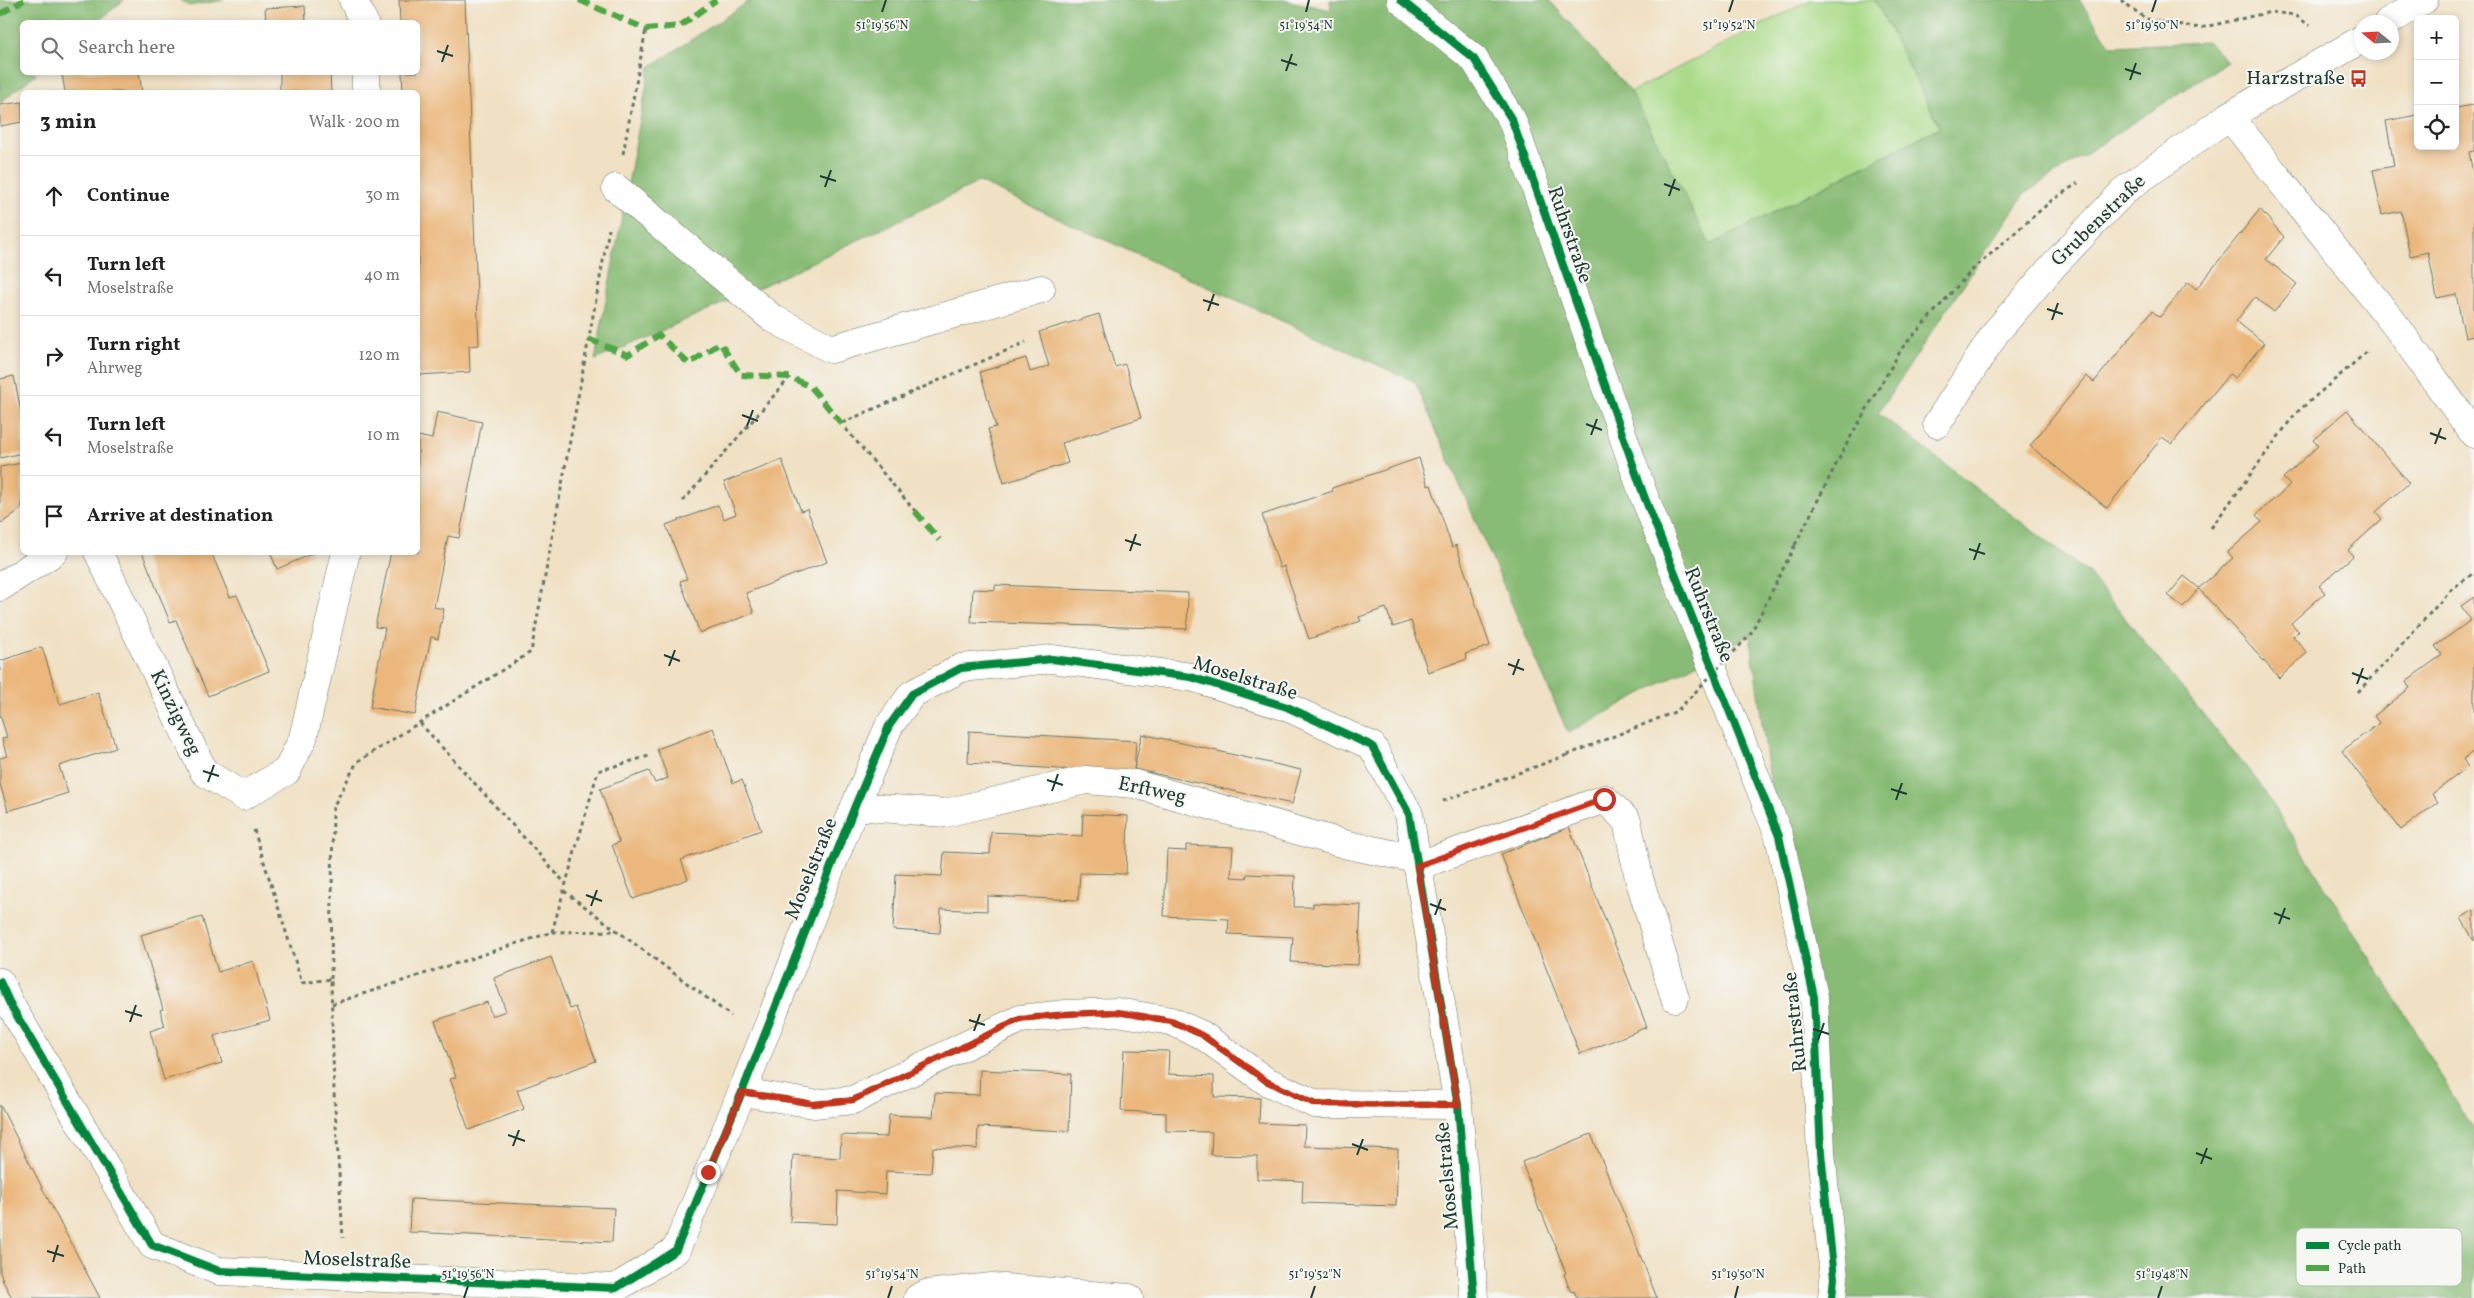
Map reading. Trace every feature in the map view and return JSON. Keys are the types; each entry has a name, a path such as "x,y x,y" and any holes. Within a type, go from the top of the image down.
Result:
{"street":[{"path":"353,0 363,20"},
{"name":"Ruhrstraße","path":"1401,0 1474,58 1512,120 1644,496 1779,836 1814,996 1821,1153 1834,1278 1832,1298"},
{"path":"2399,15 2424,0"},
{"name":"Grubenstraße","path":"1937,424 1996,332 2052,267 2126,189 2229,116 2352,45"},
{"path":"366,75 366,90"},
{"path":"2229,116 2396,326 2474,434"},
{"path":"616,188 772,318 831,349 1041,289"},
{"path":"0,586 49,555"},
{"name":"Kinzigweg","path":"99,555 204,772 243,796"},
{"path":"243,796 286,771 303,738 345,555"},
{"name":"Moselstraße","path":"0,982 10,1004 152,1245 219,1272 345,1287 616,1288 676,1250 742,1092 854,806 890,726 912,694 961,668 1052,659 1191,677 1288,707 1372,746 1409,814 1458,1105 1474,1298"},
{"name":"Erftweg","path":"854,806 945,814 1085,780 1135,784 1348,845 1416,862"},
{"path":"1416,862 1604,799 1627,821 1639,878 1675,998"},
{"path":"742,1092 814,1104 853,1100 1020,1019 1066,1014 1117,1012 1171,1021 1194,1032 1266,1081 1315,1104 1458,1105"},
{"path":"918,1298 926,1294 992,1287 1129,1298"}],"path":[{"path":"2121,0 2146,19 2200,28 2271,12 2295,15 2352,45"},
{"path":"342,1239 334,1092 331,979 333,807 357,762 531,652 646,29"},
{"path":"2211,528 2295,414 2396,326"},
{"path":"842,423 1026,342"},
{"path":"683,501 790,377"},
{"path":"846,429 915,511"},
{"path":"1409,814 1567,755 1677,711 1750,635 1795,544"},
{"path":"2358,692 2453,588 2474,573"},
{"path":"420,723 566,883"},
{"path":"552,932 598,771 649,756"},
{"path":"243,796 302,983 331,979"},
{"path":"564,891 726,1013"},
{"path":"332,1004 552,932 617,931"}],"green space":[{"path":"0,0 124,0 99,20 20,20 20,75 35,75 0,103"},
{"path":"181,0 224,0 189,6"},
{"path":"751,0 1284,0 1331,10 1330,0 1549,0 1631,92 1710,245 1940,127 1875,0 2079,0 2111,46 2209,42 2227,62 2024,194 1878,413 2088,573 2259,783 2396,999 2474,1132 2474,1298 1832,1298 1821,1153 1750,635 1568,733 1415,382 979,182 758,288 595,360 650,67"},
{"path":"1810,0 1875,0 1940,127 1710,245 1631,92"}],"building":[{"path":"399,0 465,0 479,345 469,346 470,372 420,375 420,90 403,90 402,75 420,75 420,20 400,20"},
{"path":"305,6 306,20 266,20 265,8"},
{"path":"62,75 139,75 142,90 65,90"},
{"path":"280,75 330,75 331,90 280,90"},
{"path":"20,102 20,122 0,126 0,105"},
{"path":"2474,105 2474,151 2469,152 2474,179 2474,336 2465,338 2456,294 2437,298 2428,252 2410,256 2401,211 2382,215 2373,170 2394,166 2386,121 2414,116 2414,150 2459,150 2459,107"},
{"path":"2260,209 2284,237 2266,259 2297,284 2274,312 2255,297 2236,321 2264,343 2235,378 2229,374 2172,444 2162,437 2107,508 2030,446 2086,376 2094,382 2152,311 2160,317 2188,282 2196,289"},
{"path":"1099,314 1115,367 1125,364 1141,418 1062,443 1068,463 1004,483 988,429 996,427 980,372 1026,358 1030,372 1049,366 1039,332"},
{"path":"14,376 20,407 20,453 0,458 0,379"},
{"path":"2347,410 2409,483 2376,512 2382,519 2348,550 2353,556 2319,586 2325,593 2291,623 2298,631 2293,636 2307,653 2279,678 2199,589 2183,607 2168,595 2184,576 2199,588 2233,558 2228,552 2262,522 2256,515 2290,485 2283,478 2318,446 2313,440"},
{"path":"437,412 482,422 459,538 448,536 434,607 444,609 438,639 431,637 415,715 370,707 385,628 375,627 390,555 420,555 420,436 432,439"},
{"path":"1419,458 1428,486 1431,485 1452,547 1456,545 1490,646 1465,654 1467,659 1428,672 1411,621 1393,627 1386,608 1359,617 1361,621 1309,639 1284,566 1280,568 1262,515 1333,491 1332,488"},
{"path":"782,460 801,511 807,509 827,562 746,593 754,613 700,633 680,581 687,579 666,525 718,505 724,519 736,514 724,482"},
{"path":"20,463 20,510 2,523 0,520 0,467"},
{"path":"143,555 212,555 230,597 237,595 269,671 208,696 176,620 170,622"},
{"path":"271,555 310,555 277,569"},
{"path":"995,585 1188,593 1187,629 971,622 973,589 995,590"},
{"path":"2474,597 2474,751 2463,759 2468,767 2432,794 2438,802 2401,830 2342,751 2379,723 2374,716 2410,688 2406,681 2442,655 2435,646 2471,620 2461,606"},
{"path":"42,647 60,704 98,692 116,748 59,766 68,793 8,811 0,784 0,758 7,756 2,739 7,737 0,715 0,661"},
{"path":"713,728 733,783 742,780 761,830 681,860 688,879 633,899 612,845 619,842 600,789 649,771 655,783 668,778 657,749"},
{"path":"969,731 1136,741 1134,774 968,763"},
{"path":"1142,734 1301,770 1292,804 1134,769"},
{"path":"1083,814 1128,816 1126,874 1080,873 1078,900 987,896 987,911 941,909 940,933 893,930 896,874 942,876 944,852 990,854 991,832 1082,836"},
{"path":"1569,827 1647,1027 1580,1054 1501,854"},
{"path":"1186,845 1233,847 1231,877 1246,878 1247,874 1295,876 1294,907 1313,907 1313,903 1361,905 1358,965 1291,962 1293,937 1228,934 1229,919 1164,916 1167,850 1186,851"},
{"path":"2474,910 2474,941 2461,918"},
{"path":"202,917 218,972 253,961 270,1020 214,1036 222,1063 164,1080 150,1031 165,1026 160,1010 163,1009 141,935"},
{"path":"551,957 570,1009 576,1007 596,1061 517,1090 524,1109 469,1130 450,1079 456,1077 435,1021 487,1002 492,1016 506,1011 494,978"},
{"path":"1124,1050 1169,1051 1168,1074 1214,1076 1214,1097 1260,1098 1259,1123 1305,1125 1304,1146 1398,1149 1396,1206 1302,1203 1303,1181 1257,1179 1257,1156 1211,1155 1212,1132 1166,1131 1166,1113 1121,1111"},
{"path":"980,1070 1071,1074 1069,1131 978,1127 977,1149 933,1147 931,1173 886,1171 885,1194 838,1191 837,1224 790,1222 793,1155 840,1158 841,1135 887,1137 889,1115 933,1117 935,1093 979,1095"},
{"path":"0,1105 100,1298 12,1298 3,1281 0,1272"},
{"path":"1591,1134 1657,1298 1577,1298 1574,1291 1571,1292 1564,1274 1566,1273 1540,1212 1522,1162"},
{"path":"411,1199 614,1208 612,1242 409,1232"}],"marked path":[{"path":"0,14 24,0"},
{"path":"579,0 646,29 680,26 716,0"},
{"path":"588,339 628,355 659,335 689,364 720,343 741,375 790,377 811,387 846,429"},
{"path":"915,511 939,540"},
{"path":"742,1092 814,1104 853,1100 1020,1019 1066,1014 1117,1012 1171,1021 1202,1035 1266,1081 1315,1104 1458,1105"}],"cycle path":[{"path":"1401,0 1474,59 1512,120 1644,496 1779,836 1814,997 1821,1153 1834,1278 1832,1298"},
{"path":"0,982 10,1004 152,1245 219,1271 616,1288 676,1250 742,1092 855,806 889,726 912,694 961,668 1052,659 1191,677 1287,707 1372,746 1409,814 1458,1105 1474,1298"}],"place":[{"name":"Harzstraße","path":"2359,79"}],"route":[{"path":"708,1172 742,1092 814,1104 853,1100 1020,1019 1066,1014 1117,1012 1171,1021 1202,1035 1266,1081 1315,1104 1458,1105 1417,866 1604,799"}]}
